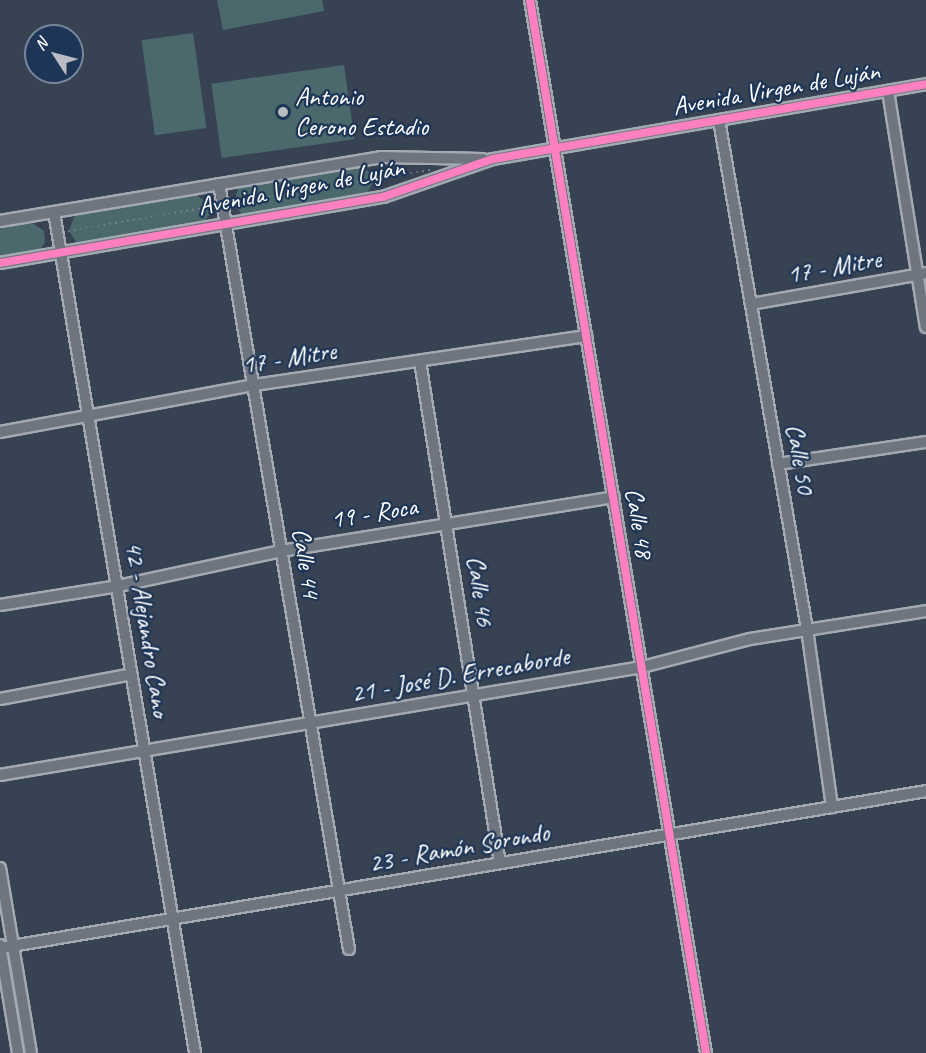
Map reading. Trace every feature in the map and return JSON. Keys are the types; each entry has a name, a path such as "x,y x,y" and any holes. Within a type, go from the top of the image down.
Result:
{"street":[{"name":"Calle 48","path":"530,0 706,1053"},
{"name":"Avenida Virgen de Luján","path":"0,264 383,197 493,159 926,84"},
{"path":"888,91 922,274 926,327"},
{"name":"Calle 50","path":"719,120 807,629 832,807"},
{"name":"Avenida Virgen de Luján","path":"0,221 381,157 493,159"},
{"name":"Calle 44","path":"219,184 349,949"},
{"name":"42 - Alejandro Cano","path":"54,212 195,1053"},
{"name":"17 - Mitre","path":"751,304 922,274"},
{"name":"17 - Mitre","path":"0,432 254,385 586,336"},
{"name":"Calle 46","path":"420,361 500,863"},
{"path":"778,464 926,441"},
{"name":"19 - Roca","path":"0,604 117,586 281,551 614,497"},
{"name":"21 - José D. Errecaborde","path":"0,775 642,667 750,639 926,611"},
{"path":"0,699 132,674"},
{"name":"23 - Ramón Sorondo","path":"0,947 670,836 926,791"},
{"path":"0,868 31,1053"},
{"path":"0,947 18,1053"}],"path":[{"path":"57,233 434,169"}],"green space":[{"path":"217,0 322,0 324,11 223,30"},
{"path":"193,33 206,128 155,135 142,40"},
{"name":"Antonio Cerono Estadio","path":"344,65 354,139 222,158 211,84"},
{"path":"359,165 372,174 374,180 366,196 249,215 241,214 234,203 238,189 244,184"},
{"path":"195,194 208,203 209,215 202,224 85,244 77,243 69,231 74,217 80,213"},
{"path":"31,222 44,231 45,243 38,252 0,259 0,227"}],"cycle path":[{"path":"530,0 706,1053"},
{"path":"0,263 383,197 493,159 926,84"}],"place":[{"name":"Antonio Cerono Estadio","path":"283,112"}]}
